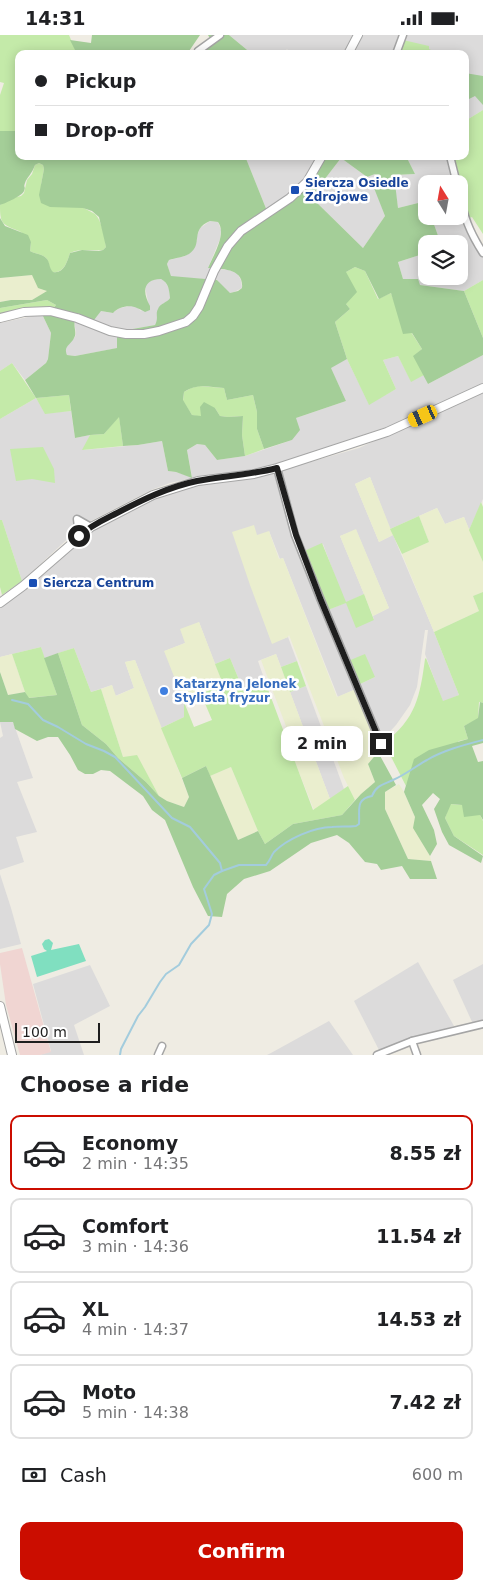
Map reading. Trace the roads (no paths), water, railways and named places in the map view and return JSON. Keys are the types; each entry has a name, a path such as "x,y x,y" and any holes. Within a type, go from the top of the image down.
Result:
{"street":[{"path":"199,50 220,35"},
{"path":"350,50 358,35"},
{"path":"397,50 403,35"},
{"path":"0,318 24,312 50,311 77,318 110,331 126,334 144,334 186,322 199,307 209,281 228,246 241,231 290,197 307,182 320,160"},
{"path":"451,160 455,175"},
{"path":"467,225 483,253"},
{"path":"0,603 91,527 132,504 168,489 198,481 254,474 277,468 387,432 483,388"},
{"path":"277,468 296,535 320,598 381,744"},
{"path":"79,536 77,519 91,527"},
{"path":"0,1006 12,1055"},
{"path":"377,1055 412,1041 483,1023"},
{"path":"412,1041 417,1055"},
{"path":"158,1055 162,1046"}],"waterway":[{"path":"12,700 28,704 43,720 86,744 115,757 172,818 190,827 220,863 222,871"},
{"path":"120,1055 121,1049 138,1016 160,982 166,974 179,965 191,944 209,925 212,914 204,889 214,875 239,865 266,865 279,847 309,831 356,826 359,824 361,802 367,797 372,796 378,787 402,776 440,753 483,740"}],"place":[{"name":"Siercza Osiedle Zdrojowe","path":"295,190"},
{"name":"Siercza Centrum","path":"33,583"},
{"name":"Katarzyna Jelonek Stylista fryzur","path":"164,691"}]}
